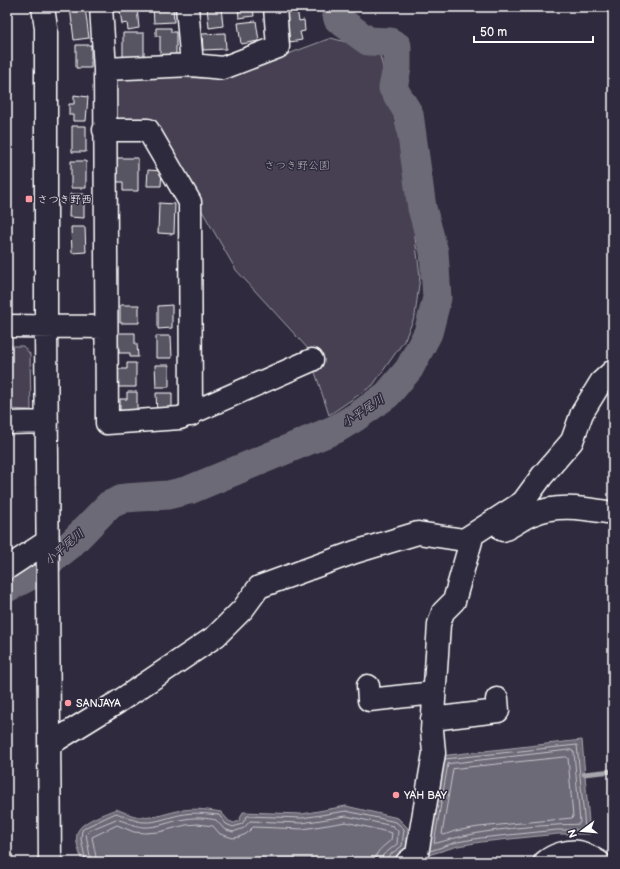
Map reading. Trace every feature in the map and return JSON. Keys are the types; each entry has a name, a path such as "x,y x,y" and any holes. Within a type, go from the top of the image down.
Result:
{"street":[{"path":"43,7 46,35 46,327 50,862"},
{"path":"101,7 105,69 104,130 107,423 180,418 191,415 312,360"},
{"path":"187,7 192,65"},
{"path":"105,69 192,65 223,68 278,47 275,7"},
{"path":"104,130 148,130 190,202 191,415"},
{"path":"7,326 106,327"},
{"path":"412,858 434,753 432,719 439,624 443,612 454,601 467,541 523,502 542,476 572,441 582,413 601,382 613,371"},
{"path":"7,423 47,422"},
{"path":"50,744 118,702 216,636 243,609 259,587 355,552 418,533 467,541 486,538 533,514 555,508 574,507 613,513"},
{"path":"7,568 48,546"},
{"path":"368,686 369,700 434,694"},
{"path":"432,719 498,711 497,699"},
{"path":"545,862 560,853 578,852 599,862"}],"green space":[{"name":"さつき野公園","path":"331,38 379,51 397,128 412,214 420,276 415,316 404,341 373,385 329,415 314,369 310,351 236,270 152,124 110,121 112,76 204,78 256,66"},
{"path":"7,346 23,346 30,354 31,410 7,409"}],"water":[{"path":"582,740 590,834 558,834 481,842 458,846 422,857 440,756"},
{"path":"346,806 398,818 408,828 406,849 387,862 82,862 78,848 77,834 82,826 94,818 116,809 140,817 157,816 183,810 207,810 221,812 229,821 234,823 239,821 243,812 302,814"}],"building":[{"path":"70,7 85,7 89,38 74,40"},
{"path":"125,7 137,7 139,28 128,30 127,23 122,24 120,11 125,10"},
{"path":"153,7 173,7 174,22 154,23"},
{"path":"207,7 221,7 223,26 209,28"},
{"path":"238,7 253,7 254,16 239,18"},
{"path":"297,9 299,21 304,20 305,31 300,32 302,40 290,42 285,11"},
{"path":"256,21 259,41 241,44 238,23"},
{"path":"156,28 171,28 171,32 176,32 176,55 160,55 160,36 156,36"},
{"path":"123,33 144,33 144,58 123,58"},
{"path":"225,33 226,49 203,50 202,34"},
{"path":"76,45 91,45 91,68 76,68"},
{"path":"74,95 88,97 86,121 73,121 73,115 69,115 69,104 74,104"},
{"path":"72,126 86,126 86,152 72,152"},
{"path":"115,158 138,158 138,191 123,191 123,182 115,182"},
{"path":"71,161 86,161 86,188 71,188"},
{"path":"148,170 162,171 161,186 147,186"},
{"path":"70,194 84,194 84,218 69,217"},
{"path":"159,203 175,204 174,234 158,233"},
{"path":"71,227 85,227 86,252 72,253"},
{"path":"120,305 139,305 139,323 120,323"},
{"path":"172,305 172,328 158,329 158,306"},
{"path":"118,333 135,333 135,344 137,344 138,357 130,357 130,353 119,353"},
{"path":"156,336 171,336 172,358 156,358"},
{"path":"127,363 136,363 136,387 118,387 117,369 127,369"},
{"path":"155,365 169,365 169,387 156,387"},
{"path":"127,392 137,392 137,413 120,413 120,399 127,399"},
{"path":"156,393 172,393 172,416 157,416"}],"waterway":[{"name":"小平尾川","path":"7,588 32,575 70,545 109,505 125,498 168,495 189,490 336,429 387,395 409,369 428,333 437,298 434,252 422,208 409,114 393,88 397,68 397,46 390,42 368,41 338,19 335,7"},
{"path":"584,774 613,771"}],"place":[{"name":"さつき野西","path":"29,199"},
{"name":"SANJAYA","path":"68,703"},
{"name":"YAH BAY","path":"396,795"}]}
